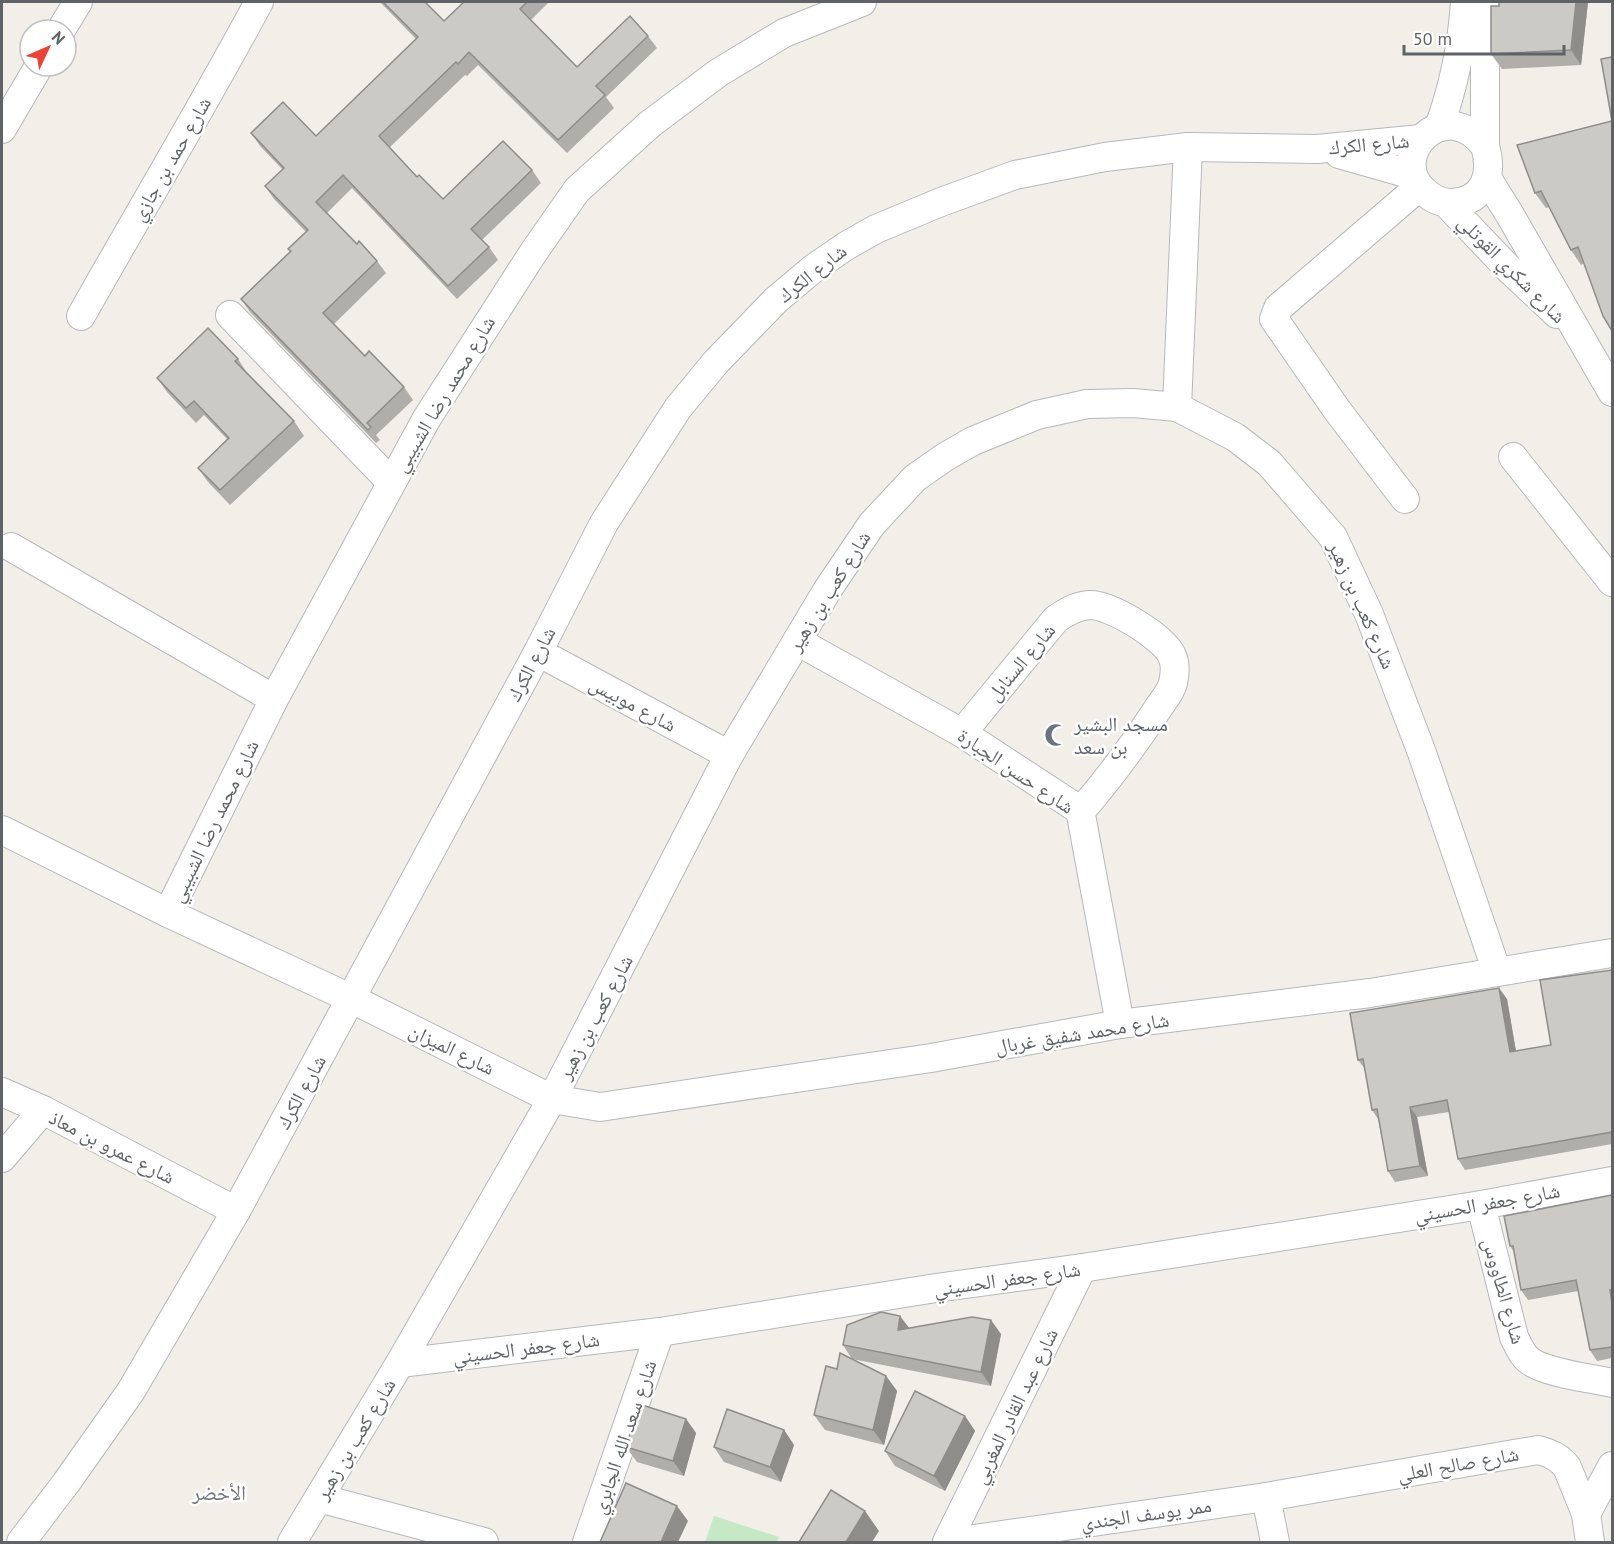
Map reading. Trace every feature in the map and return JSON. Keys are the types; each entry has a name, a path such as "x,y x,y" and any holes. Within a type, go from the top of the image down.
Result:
{"street":[{"path":"68,18 78,2"},
{"name":"شارع حمد بن جازي","path":"81,316 259,2"},
{"name":"شارع محمد رضا الشبيبي","path":"168,913 274,699 427,417 533,253 577,190 650,124 718,73 784,33 862,2"},
{"path":"1465,2 1462,41 1451,93 1430,133 1414,150 1412,162 1416,181 1431,198 1446,203 1471,198 1481,189 1487,178 1490,162 1485,146 1485,2"},
{"path":"2,129 32,78"},
{"path":"1430,133 1452,125 1465,128 1477,135 1485,146"},
{"name":"شارع الكرك","path":"21,1542 66,1483 131,1390 236,1211 538,652 604,524 678,408 716,362 776,300 814,268 876,229 1015,175 1105,157 1188,147 1317,149 1430,133"},
{"path":"1177,407 1188,147"},
{"name":"شارع الكرك","path":"1317,149 1416,181"},
{"name":"شارع شكري القوتلي","path":"1487,178 1612,392"},
{"path":"1405,499 1337,410 1274,319 1278,308 1416,181"},
{"name":"شارع شكري القوتلي","path":"1446,203 1509,269 1579,334"},
{"path":"230,315 391,482"},
{"name":"شارع كعب بن زهير","path":"292,1542 400,1363 552,1099 729,755 828,589 872,524 915,478 973,441 1037,416 1087,404 1133,403 1177,407 1235,437 1269,463 1333,537 1369,614 1422,753 1497,972"},
{"path":"1513,457 1612,582"},
{"path":"10,547 274,699"},
{"name":"شارع السنابل","path":"962,733 1056,620 1075,608 1090,605 1108,608 1163,642 1172,656 1175,668 1173,685 1141,734 1080,812"},
{"name":"شارع حسن الجبارة","path":"797,641 962,733 1080,812 1120,1024"},
{"name":"شارع موبيس","path":"538,652 729,755"},
{"name":"شارع محمد رضا الشبيبي","path":"2,830 168,913 352,999"},
{"name":"شارع محمد شفيق غربال","path":"552,1099 584,1106 612,1107 931,1058 1120,1024 1370,993 1612,953"},
{"name":"شارع الميزان","path":"352,999 552,1099"},
{"path":"2,1092 43,1110"},
{"name":"شارع عمرو بن معاذ","path":"2,1158 43,1110 236,1211"},
{"name":"شارع جعفر الحسيني","path":"400,1363 660,1332 1481,1205 1612,1181"},
{"name":"شارع الطاووس","path":"1481,1205 1514,1337 1521,1352 1532,1363 1612,1383"},
{"name":"شارع عبد القادر المغربي","path":"947,1542 1082,1268"},
{"name":"شارع سعد الله الجابري","path":"587,1542 660,1332"},
{"name":"شارع صالح العلي","path":"1266,1497 1538,1450 1551,1453 1567,1467 1586,1514 1590,1542"},
{"path":"1586,1514 1612,1466"},
{"path":"1266,1497 1275,1542"},
{"name":"ممر يوسف الجندي","path":"954,1542 1266,1497"},
{"path":"319,1498 484,1542"}],"green space":[{"path":"714,1516 779,1537 777,1542 705,1542"}],"building":[{"path":"383,2 425,2 444,21 464,2 527,2 520,9 577,67 630,16 648,36 596,86 605,95 558,140 469,52 379,136 417,177 419,175 443,199 503,141 532,170 471,229 489,247 448,286 343,175 316,202 357,244 359,241 377,261 323,313 365,356 369,351 404,387 367,423 371,427 368,430 241,299 291,251 288,249 308,230 265,186 284,168 251,133 283,102 316,136 418,37"},
{"path":"1499,2 1576,2 1571,50 1491,54 1491,6 1499,6"},
{"path":"1612,57 1612,121 1601,59"},
{"path":"1612,121 1612,331 1603,316 1578,247 1571,250 1541,191 1535,193 1517,145"},
{"path":"208,328 238,359 235,361 294,421 220,490 198,468 229,438 194,401 186,408 157,378"},
{"path":"1612,970 1612,1132 1458,1159 1447,1100 1410,1107 1420,1166 1388,1171 1377,1109 1372,1110 1363,1059 1358,1060 1350,1013 1499,988 1510,1052 1551,1045 1540,980"},
{"path":"1612,1195 1612,1289 1610,1290 1612,1347 1590,1350 1576,1280 1521,1290 1513,1246 1510,1246 1504,1216"},
{"path":"881,1312 900,1316 898,1330 972,1317 991,1320 981,1372 843,1345 847,1325"},
{"path":"840,1353 886,1376 873,1430 814,1415 826,1366 837,1369"},
{"path":"915,1391 965,1416 934,1476 885,1451"},
{"path":"639,1404 686,1419 673,1461 626,1447"},
{"path":"727,1409 784,1430 770,1467 714,1447"},
{"path":"626,1483 677,1506 661,1542 600,1542"},
{"path":"831,1490 865,1511 846,1542 799,1542"}],"place":[{"name":"مسجد البشير بن سعد","path":"1056,735"}],"district":[{"name":"الأخضر","path":"219,1493"}]}
